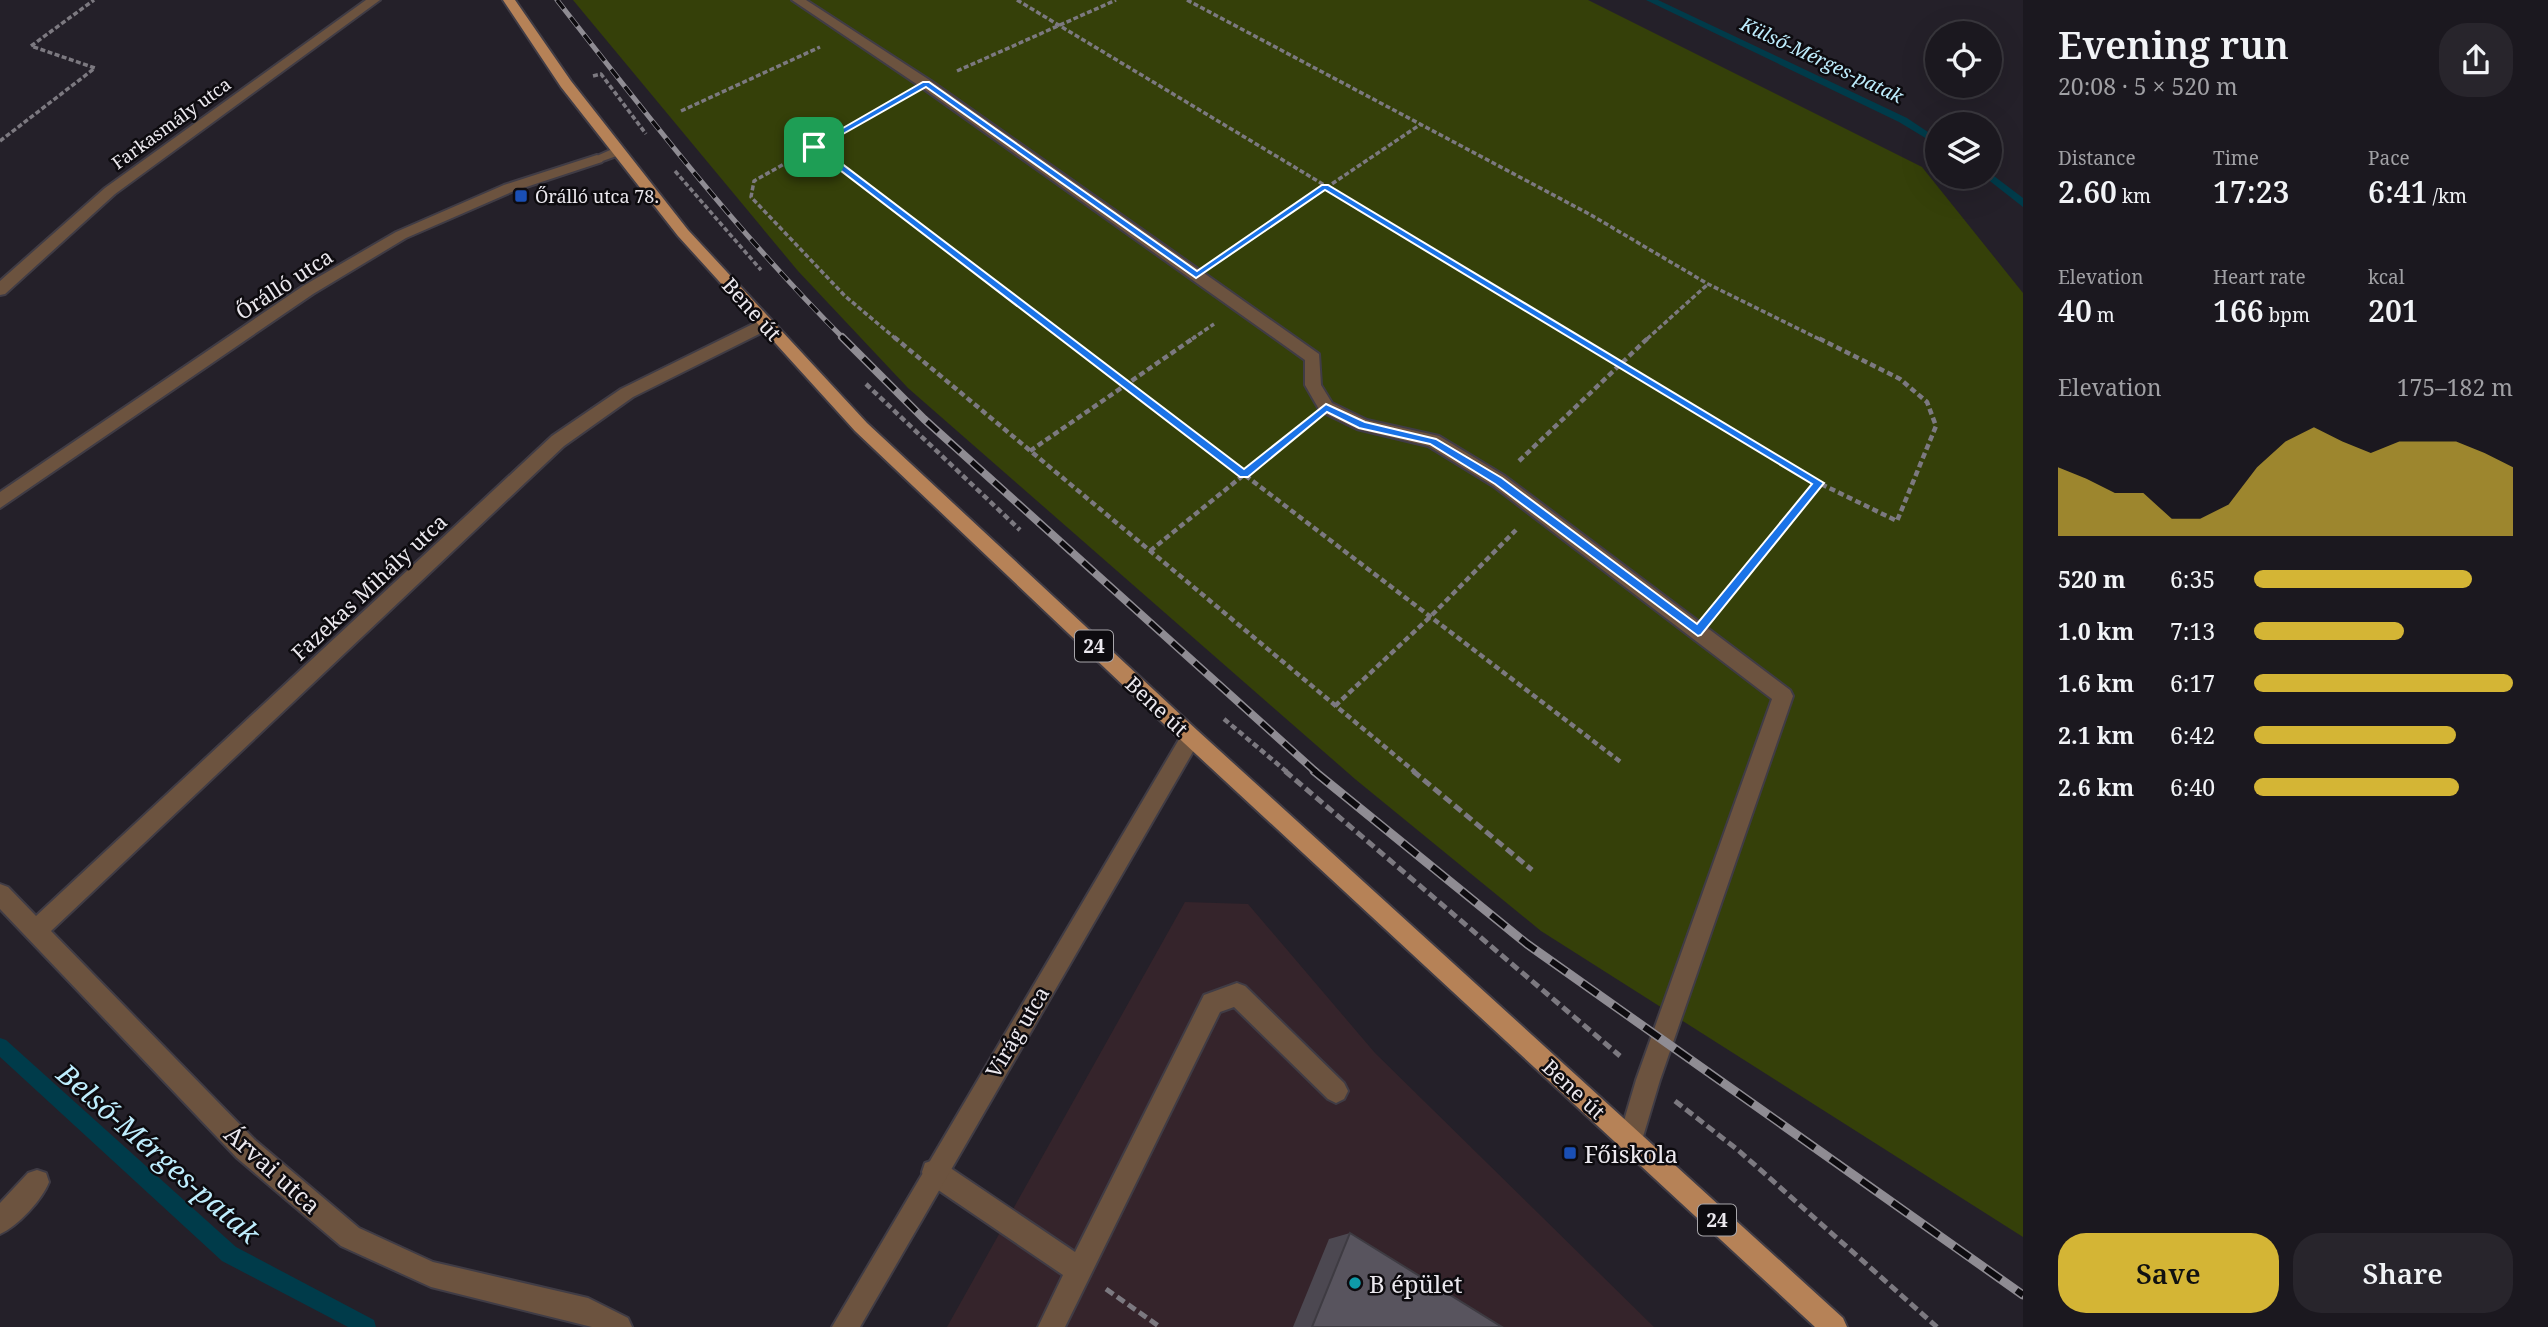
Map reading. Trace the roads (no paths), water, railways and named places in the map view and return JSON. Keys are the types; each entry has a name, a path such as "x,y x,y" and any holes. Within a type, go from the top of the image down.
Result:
{"main road":[{"name":"Bene út","path":"509,0 566,84 683,233 861,427 1191,737 1834,1327"}],"street":[{"name":"Farkasmály utca","path":"0,290 110,191 374,0"},
{"path":"799,0 926,84 1313,358 1313,385 1326,407 1363,425 1433,441 1499,481 1783,696 1648,1080 1630,1141"},
{"name":"Őrálló utca","path":"0,501 308,290 401,235 509,188 617,151"},
{"name":"Fazekas Mihály utca","path":"37,930 558,441 626,393 765,324"},
{"name":"Virág utca","path":"845,1327 1191,737"},
{"name":"Árvai utca","path":"0,894 246,1149 350,1237 431,1274 588,1311 619,1327"},
{"path":"1051,1327 1212,1003 1237,994 1336,1091"},
{"path":"934,1172 1079,1270"},
{"path":"0,1221 37,1182"}],"waterway":[{"name":"Külső-Mérges-patak","path":"1651,0 1903,120 1925,134"},
{"name":"Külső-Mérges-patak","path":"2002,186 2023,204"},
{"name":"Belső-Mérges-patak","path":"0,1046 229,1254 367,1327"}],"railway":[{"path":"557,0 731,216 844,339"},
{"path":"844,339 924,419 1316,772"},
{"path":"1314,771 1527,944 2023,1295"}],"place":[{"name":"Őrálló utca 78.","path":"521,196"},
{"name":"Főiskola","path":"1570,1153"},
{"name":"B épület","path":"1355,1283"}]}
